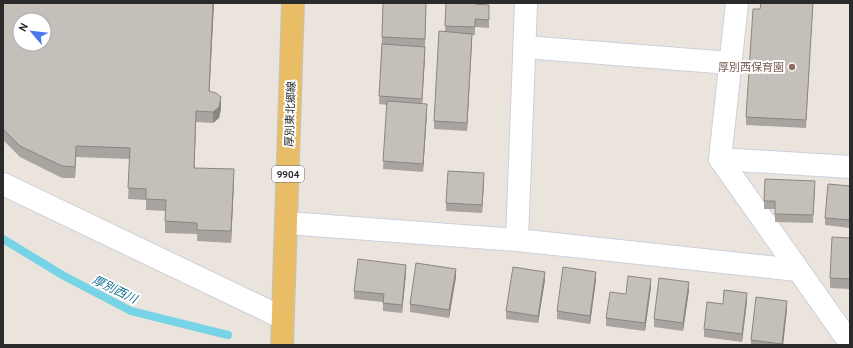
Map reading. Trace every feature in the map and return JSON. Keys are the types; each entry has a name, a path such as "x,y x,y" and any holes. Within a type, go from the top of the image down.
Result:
{"main road":[{"name":"厚別東北郷線","path":"282,345 293,3"}],"street":[{"path":"517,240 526,3"},
{"path":"737,3 720,159 850,343"},
{"path":"525,47 730,64"},
{"path":"720,159 850,167"},
{"path":"3,184 283,318"},
{"path":"287,222 517,240 797,270"}],"building":[{"path":"3,3 213,3 209,91 216,93 221,97 219,107 213,112 196,111 194,168 234,169 231,231 197,230 197,223 165,221 166,200 146,199 146,189 128,188 130,148 76,146 75,167 62,166 20,146 3,129"},
{"path":"383,3 426,3 425,39 382,37"},
{"path":"446,3 475,3 489,5 489,20 475,19 475,27 445,26"},
{"path":"761,3 813,3 806,120 746,117 753,9 760,9"},
{"path":"439,31 472,34 467,123 434,121"},
{"path":"382,44 425,47 422,99 379,96"},
{"path":"387,101 427,104 423,164 383,161"},
{"path":"448,171 484,173 482,205 446,203"},
{"path":"765,179 815,181 813,215 775,214 775,201 764,201"},
{"path":"828,184 850,186 850,220 825,218"},
{"path":"832,237 850,238 850,279 830,278"},
{"path":"358,259 406,265 402,305 383,303 384,294 354,291"},
{"path":"416,263 456,269 449,310 410,304"},
{"path":"513,267 545,272 538,316 506,311"},
{"path":"563,267 596,272 590,316 557,311"},
{"path":"628,276 651,279 645,323 606,318 610,292 626,294"},
{"path":"659,278 689,282 683,323 654,319"},
{"path":"724,290 747,293 742,334 704,329 707,302 723,304"},
{"path":"756,297 787,301 782,344 751,340"}],"waterway":[{"name":"厚別西川","path":"3,239 64,276 131,311 228,335"}],"place":[{"name":"厚別西保育園","path":"792,67"}]}
